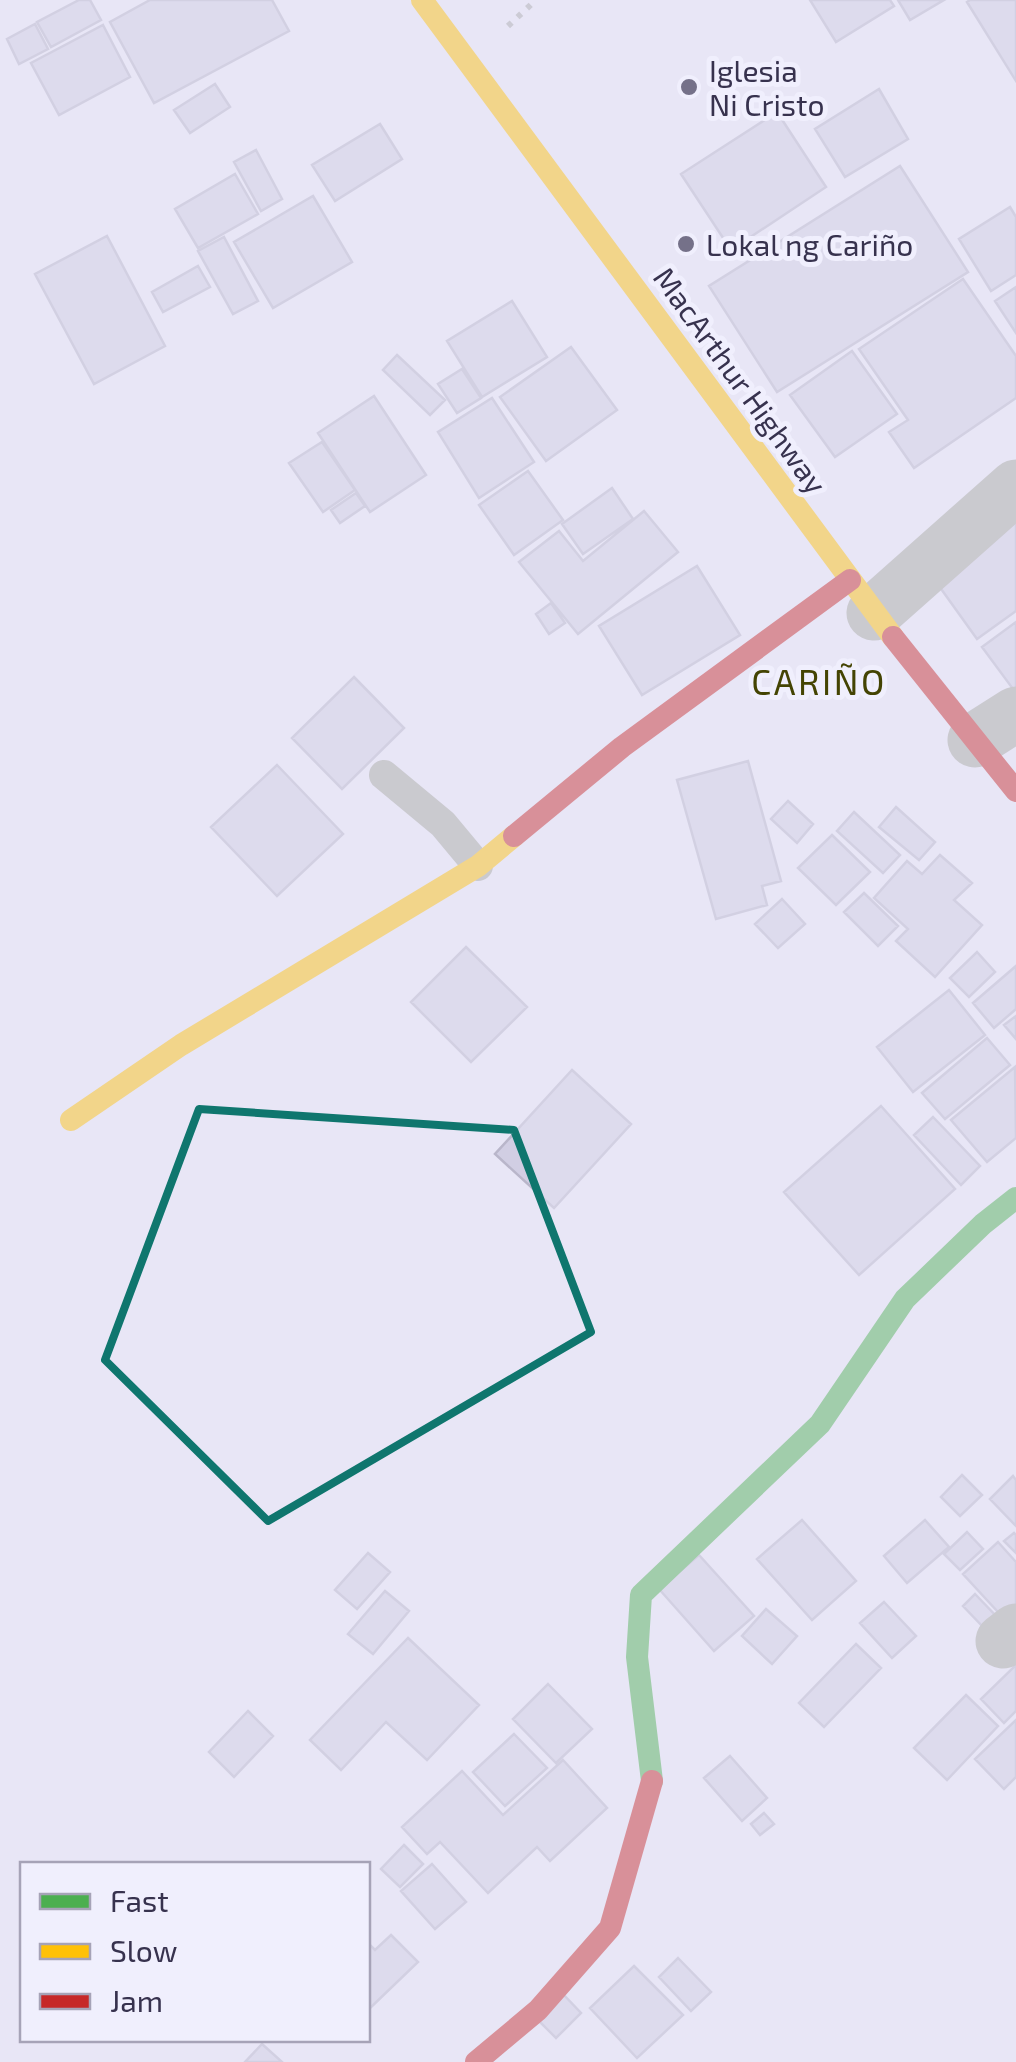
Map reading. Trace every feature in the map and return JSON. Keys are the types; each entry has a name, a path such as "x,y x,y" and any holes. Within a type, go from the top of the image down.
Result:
{"main road":[{"name":"MacArthur Highway","path":"422,0 862,597 996,727 1016,791"},
{"path":"71,1120 181,1045 478,866 622,747 862,597"},
{"path":"476,2062 538,2010 610,1928 653,1780 637,1657 641,1595 820,1424 904,1299 1016,1198"}],"street":[{"path":"862,597 1016,487"}],"lane":[{"path":"384,775 442,824 478,866"}],"highlighted area":[{"path":"199,1109 514,1130 591,1332 268,1521 105,1360"}],"building":[{"path":"79,0 90,0 101,20 51,47 37,22"},
{"path":"150,0 272,0 289,31 154,103 110,22"},
{"path":"810,0 890,0 894,6 836,42"},
{"path":"898,0 944,0 910,20"},
{"path":"1016,0 1016,81 967,2"},
{"path":"35,24 48,49 19,64 7,39"},
{"path":"103,25 130,77 59,115 31,63"},
{"path":"215,84 230,107 190,133 174,110"},
{"path":"879,89 908,139 845,177 815,129"},
{"path":"777,112 826,187 731,250 681,174"},
{"path":"380,124 402,159 335,201 312,165"},
{"path":"256,150 282,199 261,211 234,162"},
{"path":"900,166 968,272 777,392 709,286"},
{"path":"235,174 258,214 198,248 175,209"},
{"path":"313,196 352,262 273,308 234,242"},
{"path":"1010,207 1016,217 1016,275 991,291 959,239"},
{"path":"107,236 165,346 94,384 35,274"},
{"path":"224,237 258,301 233,314 198,251"},
{"path":"198,266 210,287 163,312 152,292"},
{"path":"963,279 1016,356 1016,398 914,468 889,432 908,420 859,349"},
{"path":"1016,287 1016,333 995,301"},
{"path":"512,301 547,357 482,397 447,341"},
{"path":"571,347 617,410 546,461 500,397"},
{"path":"852,351 897,414 835,457 790,395"},
{"path":"397,355 445,400 430,415 383,370"},
{"path":"462,369 481,398 457,413 438,384"},
{"path":"374,396 426,475 370,512 318,433"},
{"path":"492,398 534,462 479,498 438,432"},
{"path":"322,442 355,490 323,512 289,463"},
{"path":"528,471 563,520 514,555 479,505"},
{"path":"612,488 633,519 583,554 562,524"},
{"path":"356,493 365,506 340,523 331,510"},
{"path":"644,511 678,552 578,634 519,562 559,531 583,561"},
{"path":"1016,521 1016,611 977,639 934,579"},
{"path":"697,566 740,635 642,695 599,626"},
{"path":"551,603 565,623 549,634 536,614"},
{"path":"1016,622 1016,693 982,647"},
{"path":"354,677 404,728 342,789 292,738"},
{"path":"748,761 781,881 762,886 767,905 716,919 677,780"},
{"path":"277,765 343,834 277,896 211,827"},
{"path":"788,801 813,824 797,843 771,819"},
{"path":"896,807 935,842 919,860 879,827"},
{"path":"854,812 900,855 883,873 837,831"},
{"path":"832,835 870,872 836,905 798,868"},
{"path":"940,855 972,883 954,900 982,925 935,977 896,941 908,929 874,898 907,861 922,874"},
{"path":"864,893 898,926 878,946 844,912"},
{"path":"782,899 805,924 778,948 755,924"},
{"path":"466,947 527,1007 471,1062 411,1002"},
{"path":"977,952 995,972 969,997 950,978"},
{"path":"1016,966 1016,1009 994,1028 973,1003"},
{"path":"949,990 985,1035 913,1092 877,1047"},
{"path":"1016,1016 1016,1039 1004,1025"},
{"path":"987,1038 1010,1065 945,1119 922,1093"},
{"path":"1015,1067 1016,1138 987,1162 951,1120"},
{"path":"572,1070 631,1124 554,1208 495,1154"},
{"path":"881,1106 955,1189 859,1275 784,1192"},
{"path":"933,1117 980,1166 961,1185 914,1135"},
{"path":"962,1475 982,1495 960,1516 941,1497"},
{"path":"1013,1476 1016,1480 1016,1526 990,1499"},
{"path":"802,1520 856,1581 812,1620 757,1559"},
{"path":"925,1520 949,1547 907,1583 884,1556"},
{"path":"967,1532 983,1549 960,1570 944,1554"},
{"path":"1016,1535 1016,1553 1004,1541"},
{"path":"998,1542 1016,1562 1016,1619 1010,1625 963,1574"},
{"path":"368,1553 390,1572 357,1609 335,1590"},
{"path":"699,1555 754,1616 714,1651 659,1589"},
{"path":"385,1591 409,1611 373,1654 348,1634"},
{"path":"975,1594 998,1618 986,1630 963,1606"},
{"path":"884,1602 916,1636 892,1658 860,1623"},
{"path":"766,1609 797,1636 772,1664 742,1636"},
{"path":"408,1638 479,1705 427,1760 386,1722 341,1770 310,1740"},
{"path":"856,1644 881,1668 824,1727 799,1703"},
{"path":"1016,1665 1016,1711 1004,1723 981,1699"},
{"path":"548,1684 592,1729 556,1763 513,1719"},
{"path":"966,1695 998,1726 947,1780 914,1748"},
{"path":"248,1711 273,1736 234,1777 209,1752"},
{"path":"1016,1720 1016,1777 1004,1789 975,1759"},
{"path":"514,1734 547,1768 505,1806 473,1772"},
{"path":"730,1756 767,1798 742,1821 704,1778"},
{"path":"563,1760 607,1808 550,1861 537,1847 488,1893 440,1842 427,1854 402,1827 462,1771 503,1815"},
{"path":"764,1813 774,1824 760,1835 751,1824"},
{"path":"404,1845 423,1864 400,1887 381,1869"},
{"path":"432,1864 466,1902 435,1929 401,1891"},
{"path":"391,1935 418,1962 370,2008 370,1945 375,1950"},
{"path":"678,1958 711,1992 691,2011 659,1977"},
{"path":"634,1966 683,2015 637,2058 590,2008"},
{"path":"562,1993 581,2013 556,2038 536,2018"},
{"path":"262,2044 282,2062 245,2062"}],"traffic: fast":[{"path":"652,1781 637,1657 641,1595 820,1424 905,1299 1016,1198"}],"traffic: slow":[{"path":"422,0 893,637"},
{"path":"71,1120 181,1045 478,866 514,836"}],"traffic: jam":[{"path":"514,836 622,747 850,580"},
{"path":"893,637 1016,791"},
{"path":"476,2062 538,2010 610,1928 652,1781"}],"place":[{"name":"Iglesia Ni Cristo","path":"689,87"},
{"name":"Lokal ng Cariño","path":"686,244"}],"district":[{"name":"CARIÑO","path":"819,681"}]}
